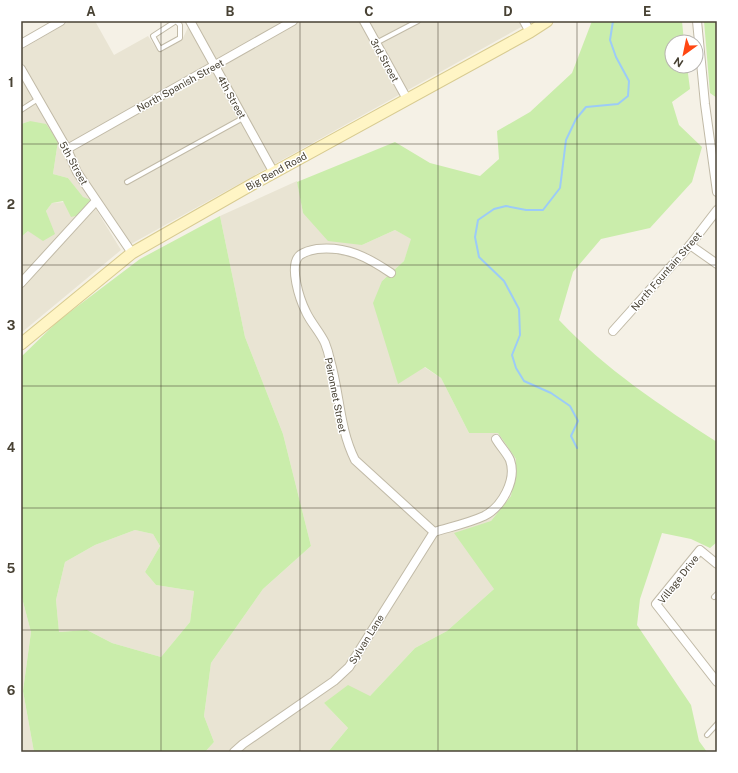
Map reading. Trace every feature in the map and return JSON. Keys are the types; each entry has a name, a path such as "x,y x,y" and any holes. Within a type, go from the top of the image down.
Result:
{"main road":[{"name":"Big Bend Road","path":"21,344 132,253 530,32 547,21"}],"street":[{"path":"21,44 61,21"},
{"name":"4th Street","path":"189,21 274,173"},
{"name":"North Spanish Street","path":"67,149 293,21"},
{"name":"3rd Street","path":"364,21 407,99"},
{"path":"524,21 530,32"},
{"path":"697,21 705,104 717,192"},
{"name":"5th Street","path":"21,69 67,149 77,172 132,253"},
{"path":"21,283 96,201"},
{"name":"North Fountain Street","path":"613,331 690,245 717,210"},
{"path":"690,245 717,264"},
{"name":"Peironnet Street","path":"391,273 364,256 347,251 324,249 308,250 299,255 295,267 297,290 306,311 325,343 331,362 343,430 352,455 370,475 434,532"},
{"path":"434,532 486,515 496,508 509,486 511,469 510,460 496,439"},
{"name":"Sylvan Lane","path":"234,752 243,744 334,681 349,667 434,532"},
{"name":"Village Drive","path":"717,564 700,550 656,604 717,682"}],"lane":[{"path":"176,21 180,25 180,38 160,49 153,36 176,21"},
{"path":"180,25 189,21"},
{"path":"376,44 418,21"},
{"path":"21,110 38,99"},
{"path":"126,182 244,118"},
{"path":"707,735 717,724"}],"shaded area":[{"path":"70,21 95,21 114,55 148,36 158,51 183,38 191,21 532,21 131,244 91,201 121,250 21,333 21,237 28,231 50,224 46,211 52,203 91,200 83,198 68,178 53,174 58,141 30,121 21,124 21,50"},
{"path":"297,181 303,213 362,245 395,230 412,239 404,261 382,281 398,383 424,367 441,378 469,433 498,433 516,459 511,496 491,521 494,589 447,631 415,648 370,696 324,703 348,728 328,752 205,752 214,742 204,716 211,663 263,589 311,546 283,434 245,337 220,216"},
{"path":"135,530 153,534 160,546 145,572 156,585 194,591 190,622 161,657 112,643 87,630 59,632 56,600 65,562 95,545"},
{"path":"21,594 31,632 23,691 34,752 21,752"}],"green space":[{"path":"592,21 682,21 683,34 664,34 664,74 688,74 690,89 672,102 679,125 702,147 692,182 650,228 601,239 573,272 559,320 614,371 675,415 717,442 717,542 710,548 691,539 662,533 640,599 637,625 691,705 699,741 707,752 328,752 348,728 324,703 348,685 370,696 415,648 447,631 494,589 454,533 491,521 511,496 516,459 498,433 469,433 441,378 425,367 398,384 373,303 382,281 404,261 411,239 395,230 362,245 328,241 303,213 297,182 395,142 430,163 480,176 499,159 497,131 530,112 572,73"},
{"path":"704,21 717,21 717,98 710,93"},
{"path":"30,121 46,124 58,141 53,174 68,178 83,197 91,200 80,215 71,217 63,201 52,203 46,211 55,234 43,241 28,231 21,237 21,124"},
{"path":"220,216 245,337 283,434 311,546 263,589 211,663 204,716 214,742 205,752 34,752 23,691 31,632 21,594 21,357 58,321 140,259","holes":["135,530 153,534 160,546 145,572 156,585 194,591 190,622 161,657 112,643 87,630 59,632 56,600 65,562 95,545"]}],"waterway":[{"path":"577,448 571,436 578,421 570,406 551,393 524,381 516,368 512,355 520,335 519,309 504,281 479,257 475,237 478,220 494,209 506,206 526,210 543,210 560,188 566,140 576,119 586,107 618,104 628,96 629,81 616,57 610,40 613,21"}]}
